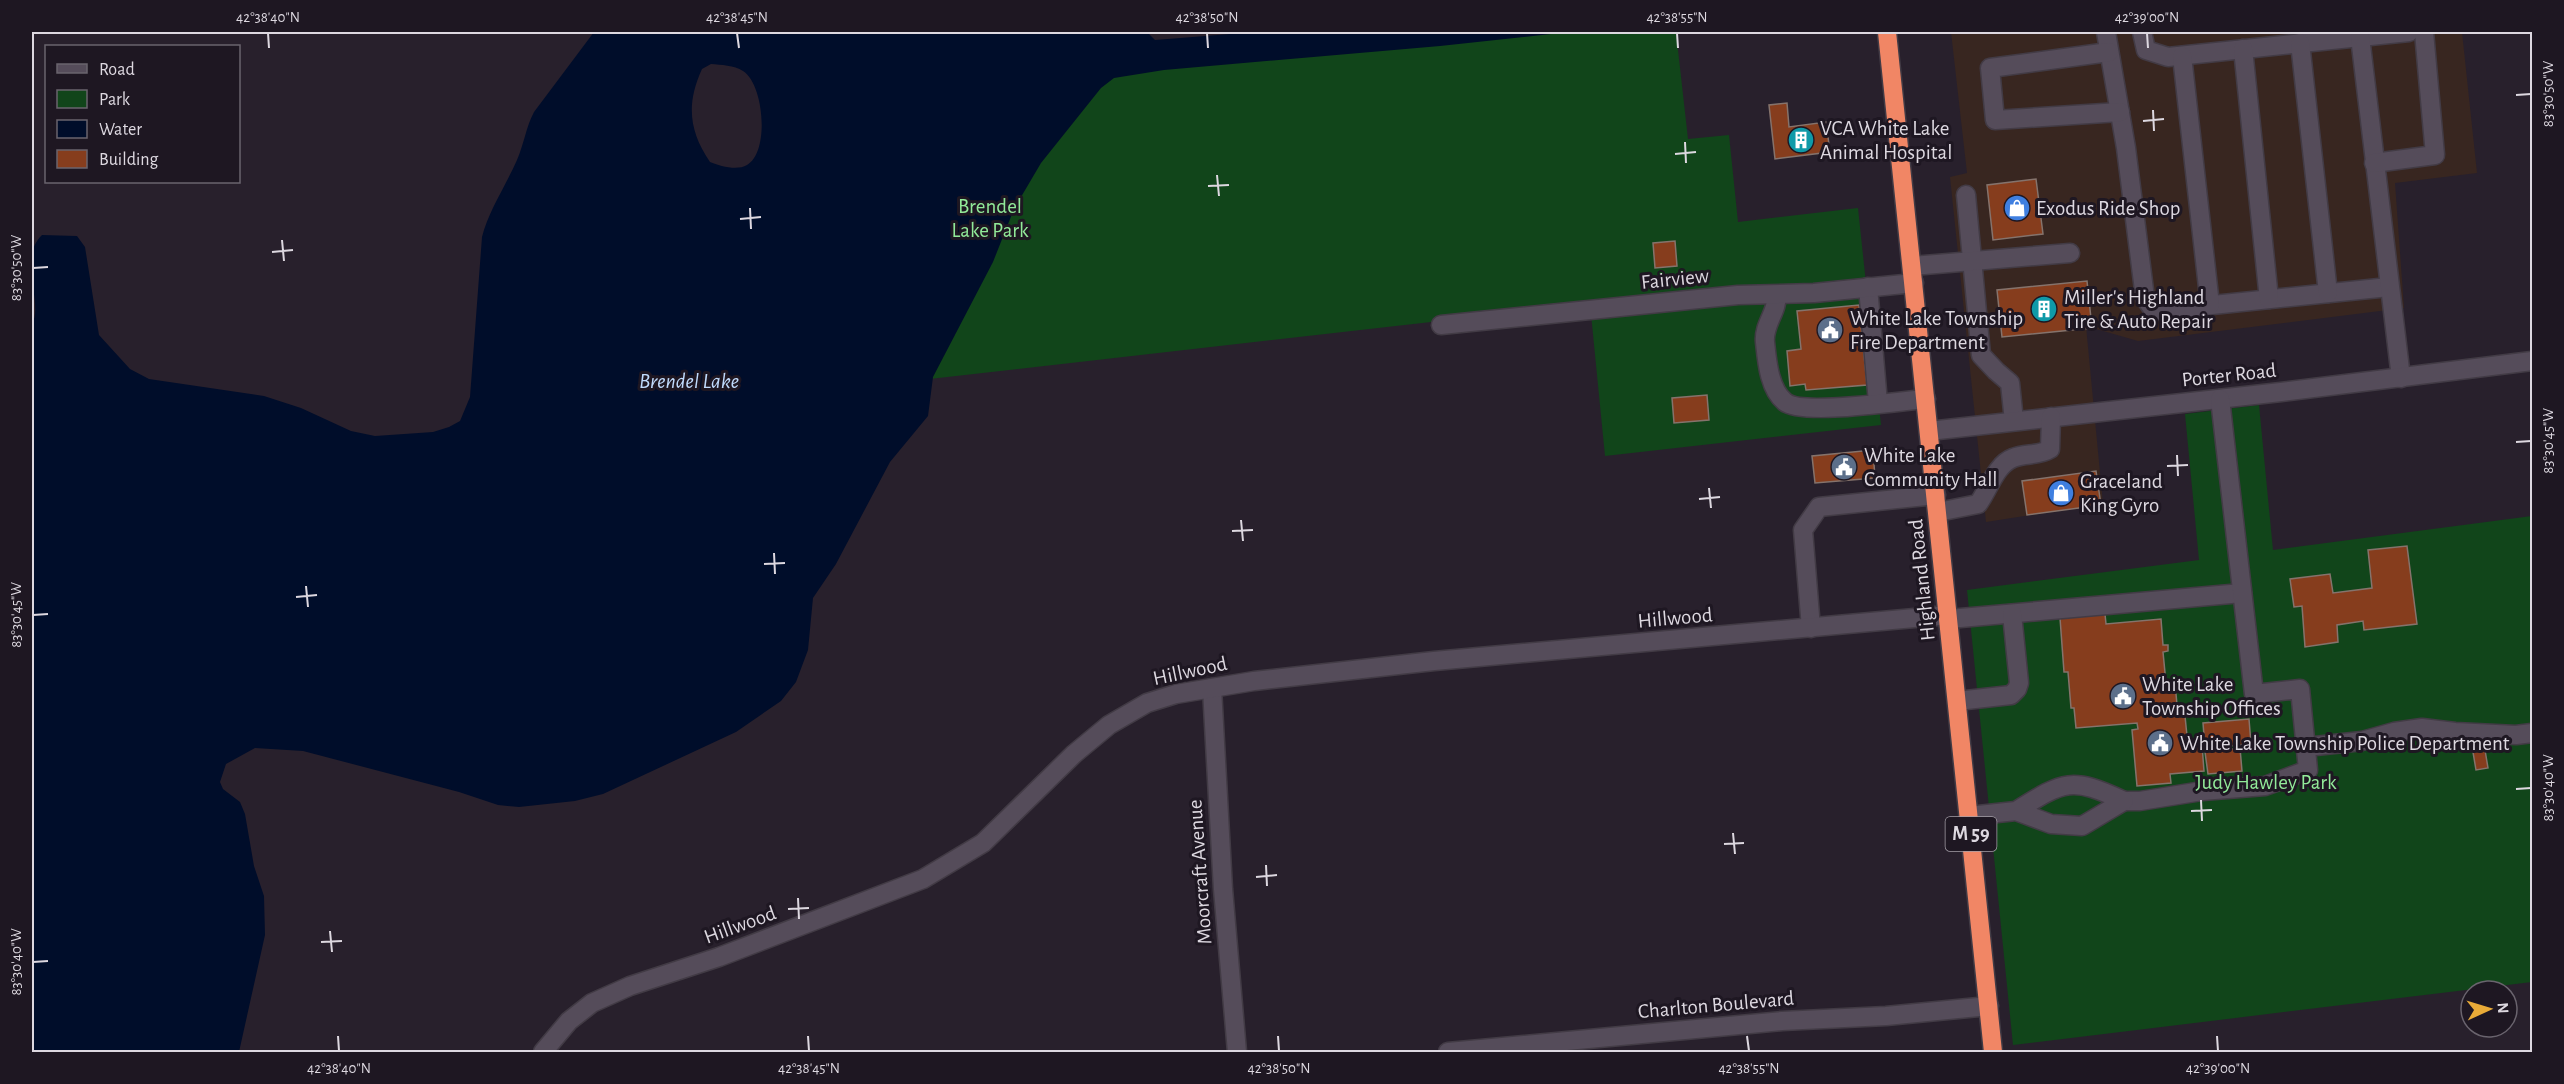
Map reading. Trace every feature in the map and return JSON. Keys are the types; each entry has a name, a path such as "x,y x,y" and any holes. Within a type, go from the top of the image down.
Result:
{"highway":[{"name":"Highland Road","path":"1887,32 1993,1053"}],"street":[{"path":"2106,32 2120,112 2145,298 2154,311 2389,287"},
{"path":"2142,32 2146,50 2168,57 2409,32"},
{"path":"2374,163 2435,154 2424,32"},
{"path":"2360,37 2401,378"},
{"path":"2300,43 2328,293"},
{"path":"2243,49 2269,299"},
{"path":"2109,52 1990,68 1995,120 2120,112"},
{"path":"2182,56 2210,305"},
{"path":"1966,195 1981,355 2010,383 2014,421"},
{"name":"Fairview","path":"1441,325 1738,295 1776,295 1868,287 1971,260 2070,253"},
{"path":"1868,287 1878,403"},
{"path":"1776,295 1778,302 1765,330 1771,376 1779,396 1786,403 1809,409 1926,399"},
{"name":"Porter Road","path":"1929,431 2532,361"},
{"path":"2016,811 2042,794 2062,787 2081,784 2124,801 2140,801 2202,790 2265,786 2308,770 2300,688 2254,694 2220,399"},
{"path":"1811,628 1803,530 1819,507 1978,504 2006,462 2019,456 2045,452 2050,449 2051,417"},
{"name":"Hillwood","path":"543,1053 569,1021 592,1003 630,986 719,957 923,879 983,843 1074,754 1109,725 1147,703 1176,694 1254,681 1434,661 2242,593"},
{"path":"1958,701 2011,695 2017,689 2019,683 2012,614"},
{"name":"Moorcraft Avenue","path":"1212,688 1222,889 1237,1053"},
{"path":"2306,747 2362,741 2394,732 2421,728 2466,733 2516,735 2532,733"},
{"path":"1969,816 2016,811 2051,824 2082,826 2124,801"},
{"name":"Charlton Boulevard","path":"1448,1053 1782,1021 1886,1016 1989,1006"}],"shaded area":[{"path":"1951,32 2462,32 2477,173 2395,183 2404,308 2138,341 2086,326 2103,504 1986,522 1950,177 1967,173"}],"green space":[{"name":"Brendel Lake Park","path":"1277,32 1676,32 1688,139 1729,135 1738,222 1858,208 1881,425 1605,456 1590,304 850,388 819,83"},
{"name":"Judy Hawley Park","path":"2259,405 2273,550 2532,516 2532,982 2519,984 2519,979 2459,979 2459,991 2013,1045 1967,590 2199,560 2185,414"}],"water":[{"name":"Brendel Lake","path":"594,32 1147,32 1155,40 1255,32 1569,32 1440,46 1164,70 1114,78 1101,88 1041,163 1014,209 993,262 933,377 928,416 890,462 836,564 813,598 808,650 796,682 781,701 736,732 603,794 575,801 519,807 498,805 459,792 303,751 255,748 226,764 220,782 223,789 240,802 245,814 254,866 264,896 265,935 239,1052 32,1052 32,324 35,305 31,268 35,245 42,235 77,236 85,247 99,335 130,369 149,379 264,396 301,408 351,431 375,436 433,432 460,421 470,397 482,237 493,208 517,160 534,112","holes":["711,64 732,66 743,71 756,89 762,118 759,147 754,158 743,167 728,167 710,162 694,128 692,106 697,82 702,69"]}],"building":[{"name":"VCA White Lake Animal Hospital","path":"1787,103 1789,127 1826,122 1830,152 1775,159 1769,105"},
{"path":"2036,179 2043,234 1993,240 1987,185"},
{"path":"1675,241 1677,266 1655,268 1653,243"},
{"name":"Miller's Highland Tire & Auto Repair","path":"2087,281 2092,328 2002,337 1997,290"},
{"name":"White Lake Township Fire Department","path":"1859,305 1867,385 1806,390 1805,384 1790,386 1787,351 1801,349 1797,311"},
{"path":"1707,395 1709,420 1674,423 1672,398"},
{"name":"White Lake Community Hall","path":"1873,450 1875,478 1815,483 1812,456"},
{"name":"Graceland King Gyro","path":"2096,471 2101,505 2027,515 2022,481"},
{"path":"2407,546 2417,624 2364,630 2363,621 2337,625 2338,642 2305,647 2302,606 2294,607 2290,579 2330,574 2333,593 2372,588 2368,550"},
{"name":"White Lake Township Offices","path":"2105,614 2106,624 2161,619 2163,645 2168,645 2168,651 2163,652 2166,683 2175,683 2178,716 2185,716 2188,746 2202,745 2204,771 2170,774 2171,783 2137,786 2132,730 2138,729 2137,723 2076,728 2074,708 2071,708 2068,672 2064,672 2060,618"},
{"path":"2249,719 2251,744 2205,748 2203,723"},
{"path":"2240,748 2242,771 2208,774 2205,752"},
{"path":"2485,750 2488,768 2476,770 2473,752"}],"place":[{"name":"VCA White Lake Animal Hospital","path":"1801,140"},
{"name":"Exodus Ride Shop","path":"2017,208"},
{"name":"Miller's Highland Tire & Auto Repair","path":"2044,309"},
{"name":"White Lake Township Fire Department","path":"1830,330"},
{"name":"White Lake Community Hall","path":"1844,467"},
{"name":"Graceland King Gyro","path":"2061,493"},
{"name":"White Lake Township Offices","path":"2123,696"},
{"name":"White Lake Township Police Department","path":"2160,743"}]}
